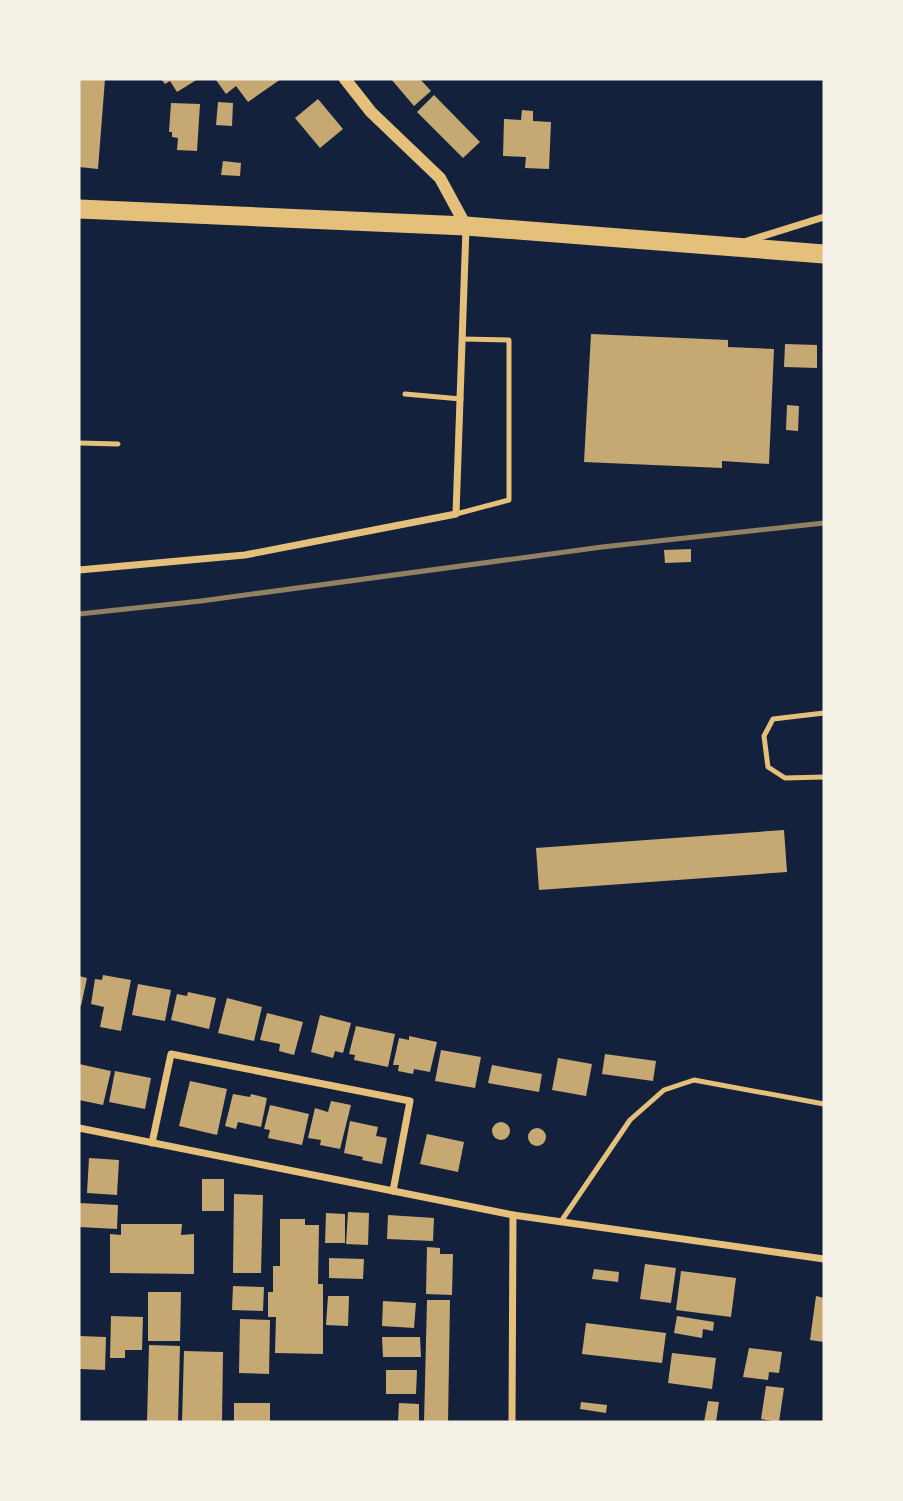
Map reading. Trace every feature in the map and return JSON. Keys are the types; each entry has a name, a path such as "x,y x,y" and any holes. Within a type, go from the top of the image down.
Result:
{"highway":[{"path":"79,209 466,226 824,254"}],"street":[{"path":"79,570 246,555 456,514 466,226 440,178 371,112 345,79"},
{"path":"733,245 824,217"},
{"path":"152,1143 171,1054 410,1101 393,1191"},
{"path":"79,1128 513,1215 824,1259"},
{"path":"512,1422 513,1215"}],"lane":[{"path":"456,514 509,500 509,340 463,339"},
{"path":"405,394 461,398"},
{"path":"79,443 118,444"},
{"path":"824,712 773,719 764,736 768,767 785,778 824,777"},
{"path":"562,1220 630,1120 664,1090 694,1080 824,1104"}],"building":[{"path":"79,79 105,79 98,169 79,167"},
{"path":"161,79 198,79 177,92 170,81 165,84"},
{"path":"281,79 248,102 236,86 226,94 216,80"},
{"path":"391,79 420,79 431,91 414,106"},
{"path":"434,95 480,142 463,158 417,112"},
{"path":"318,99 343,129 320,148 295,118"},
{"path":"218,102 233,103 232,126 216,125"},
{"path":"171,103 200,104 197,151 177,150 178,138 172,137 172,132 169,132"},
{"path":"522,110 533,111 533,121 551,122 549,169 525,168 526,157 503,156 504,119 521,120"},
{"path":"223,161 241,163 240,176 221,175"},
{"path":"591,334 728,340 728,347 774,349 769,464 722,461 722,468 584,462"},
{"path":"785,344 817,345 817,368 784,367"},
{"path":"787,405 799,406 798,431 786,430"},
{"path":"691,549 691,562 665,563 664,550"},
{"path":"784,830 787,872 539,890 536,848"},
{"path":"103,975 131,980 121,1031 100,1027 104,1007 91,1004 95,979 102,980"},
{"path":"79,976 87,978 81,1006 79,1005"},
{"path":"138,984 171,990 165,1021 132,1015"},
{"path":"188,992 216,998 209,1029 171,1020 177,994 187,996"},
{"path":"227,998 262,1007 254,1041 218,1033"},
{"path":"267,1013 303,1022 294,1055 279,1051 280,1044 260,1040"},
{"path":"320,1015 351,1023 343,1053 335,1051 333,1058 311,1052"},
{"path":"356,1026 395,1034 388,1067 354,1060 355,1055 349,1054"},
{"path":"409,1036 437,1042 430,1072 414,1069 413,1074 398,1071 399,1065 393,1065 399,1038 409,1040"},
{"path":"441,1050 481,1057 475,1088 435,1081"},
{"path":"605,1054 656,1061 653,1081 602,1074"},
{"path":"558,1058 592,1064 586,1096 552,1090"},
{"path":"79,1064 111,1071 103,1105 79,1100"},
{"path":"492,1065 542,1074 539,1092 488,1083"},
{"path":"115,1071 151,1078 145,1109 109,1102"},
{"path":"190,1081 227,1089 217,1135 179,1126"},
{"path":"233,1094 250,1097 251,1094 267,1098 261,1127 238,1122 236,1129 225,1126"},
{"path":"331,1101 351,1105 340,1149 320,1145 321,1140 308,1138 315,1108 328,1112"},
{"path":"270,1105 309,1114 302,1145 268,1138 270,1130 264,1129"},
{"path":"350,1121 378,1127 376,1136 387,1138 382,1164 344,1153"},
{"path":"497,1122 505,1122 510,1131 508,1138 497,1140 492,1135 492,1127"},
{"path":"533,1128 541,1128 546,1137 544,1144 533,1146 528,1141 528,1133"},
{"path":"427,1134 464,1142 458,1172 420,1164"},
{"path":"89,1158 119,1160 117,1195 87,1193"},
{"path":"202,1179 224,1179 224,1211 202,1211"},
{"path":"234,1194 263,1195 261,1273 233,1273"},
{"path":"79,1203 118,1205 117,1229 79,1227"},
{"path":"348,1212 369,1213 368,1245 346,1244"},
{"path":"326,1213 345,1214 345,1243 325,1243"},
{"path":"388,1215 434,1218 433,1241 387,1239"},
{"path":"280,1219 305,1219 305,1225 319,1225 318,1284 323,1284 323,1354 275,1353 276,1317 268,1317 268,1292 273,1292 273,1266 280,1266"},
{"path":"121,1224 182,1224 181,1235 194,1234 194,1274 110,1273 110,1234 121,1235"},
{"path":"427,1247 440,1248 440,1254 453,1254 452,1295 426,1294"},
{"path":"329,1258 364,1259 363,1279 329,1278"},
{"path":"645,1264 676,1268 671,1303 640,1299"},
{"path":"594,1269 619,1272 618,1282 592,1279"},
{"path":"681,1271 736,1278 731,1317 676,1310"},
{"path":"233,1286 264,1287 263,1311 232,1310"},
{"path":"148,1292 181,1292 180,1341 148,1341"},
{"path":"328,1296 349,1296 348,1326 326,1325"},
{"path":"816,1296 824,1298 824,1342 810,1340"},
{"path":"427,1300 450,1300 448,1422 424,1422"},
{"path":"383,1301 416,1303 414,1328 382,1326"},
{"path":"111,1316 143,1317 142,1350 125,1350 125,1358 110,1358"},
{"path":"677,1316 714,1322 713,1331 703,1329 702,1338 674,1333"},
{"path":"240,1319 270,1320 269,1374 239,1373"},
{"path":"586,1323 666,1333 662,1363 582,1354"},
{"path":"79,1336 106,1337 105,1370 79,1369"},
{"path":"382,1337 420,1337 421,1357 383,1357"},
{"path":"149,1345 180,1346 178,1422 147,1422"},
{"path":"749,1348 782,1352 779,1373 769,1372 768,1380 743,1377"},
{"path":"184,1351 223,1352 222,1422 182,1422"},
{"path":"672,1353 716,1358 712,1389 668,1383"},
{"path":"386,1370 417,1370 416,1394 386,1394"},
{"path":"766,1386 784,1388 779,1422 761,1419"},
{"path":"708,1401 719,1402 716,1422 704,1422"},
{"path":"581,1402 607,1405 606,1413 580,1409"},
{"path":"234,1403 270,1403 270,1422 234,1422"},
{"path":"399,1403 419,1404 419,1422 398,1422"}],"railway":[{"path":"79,614 201,601 602,547 824,523"}]}
